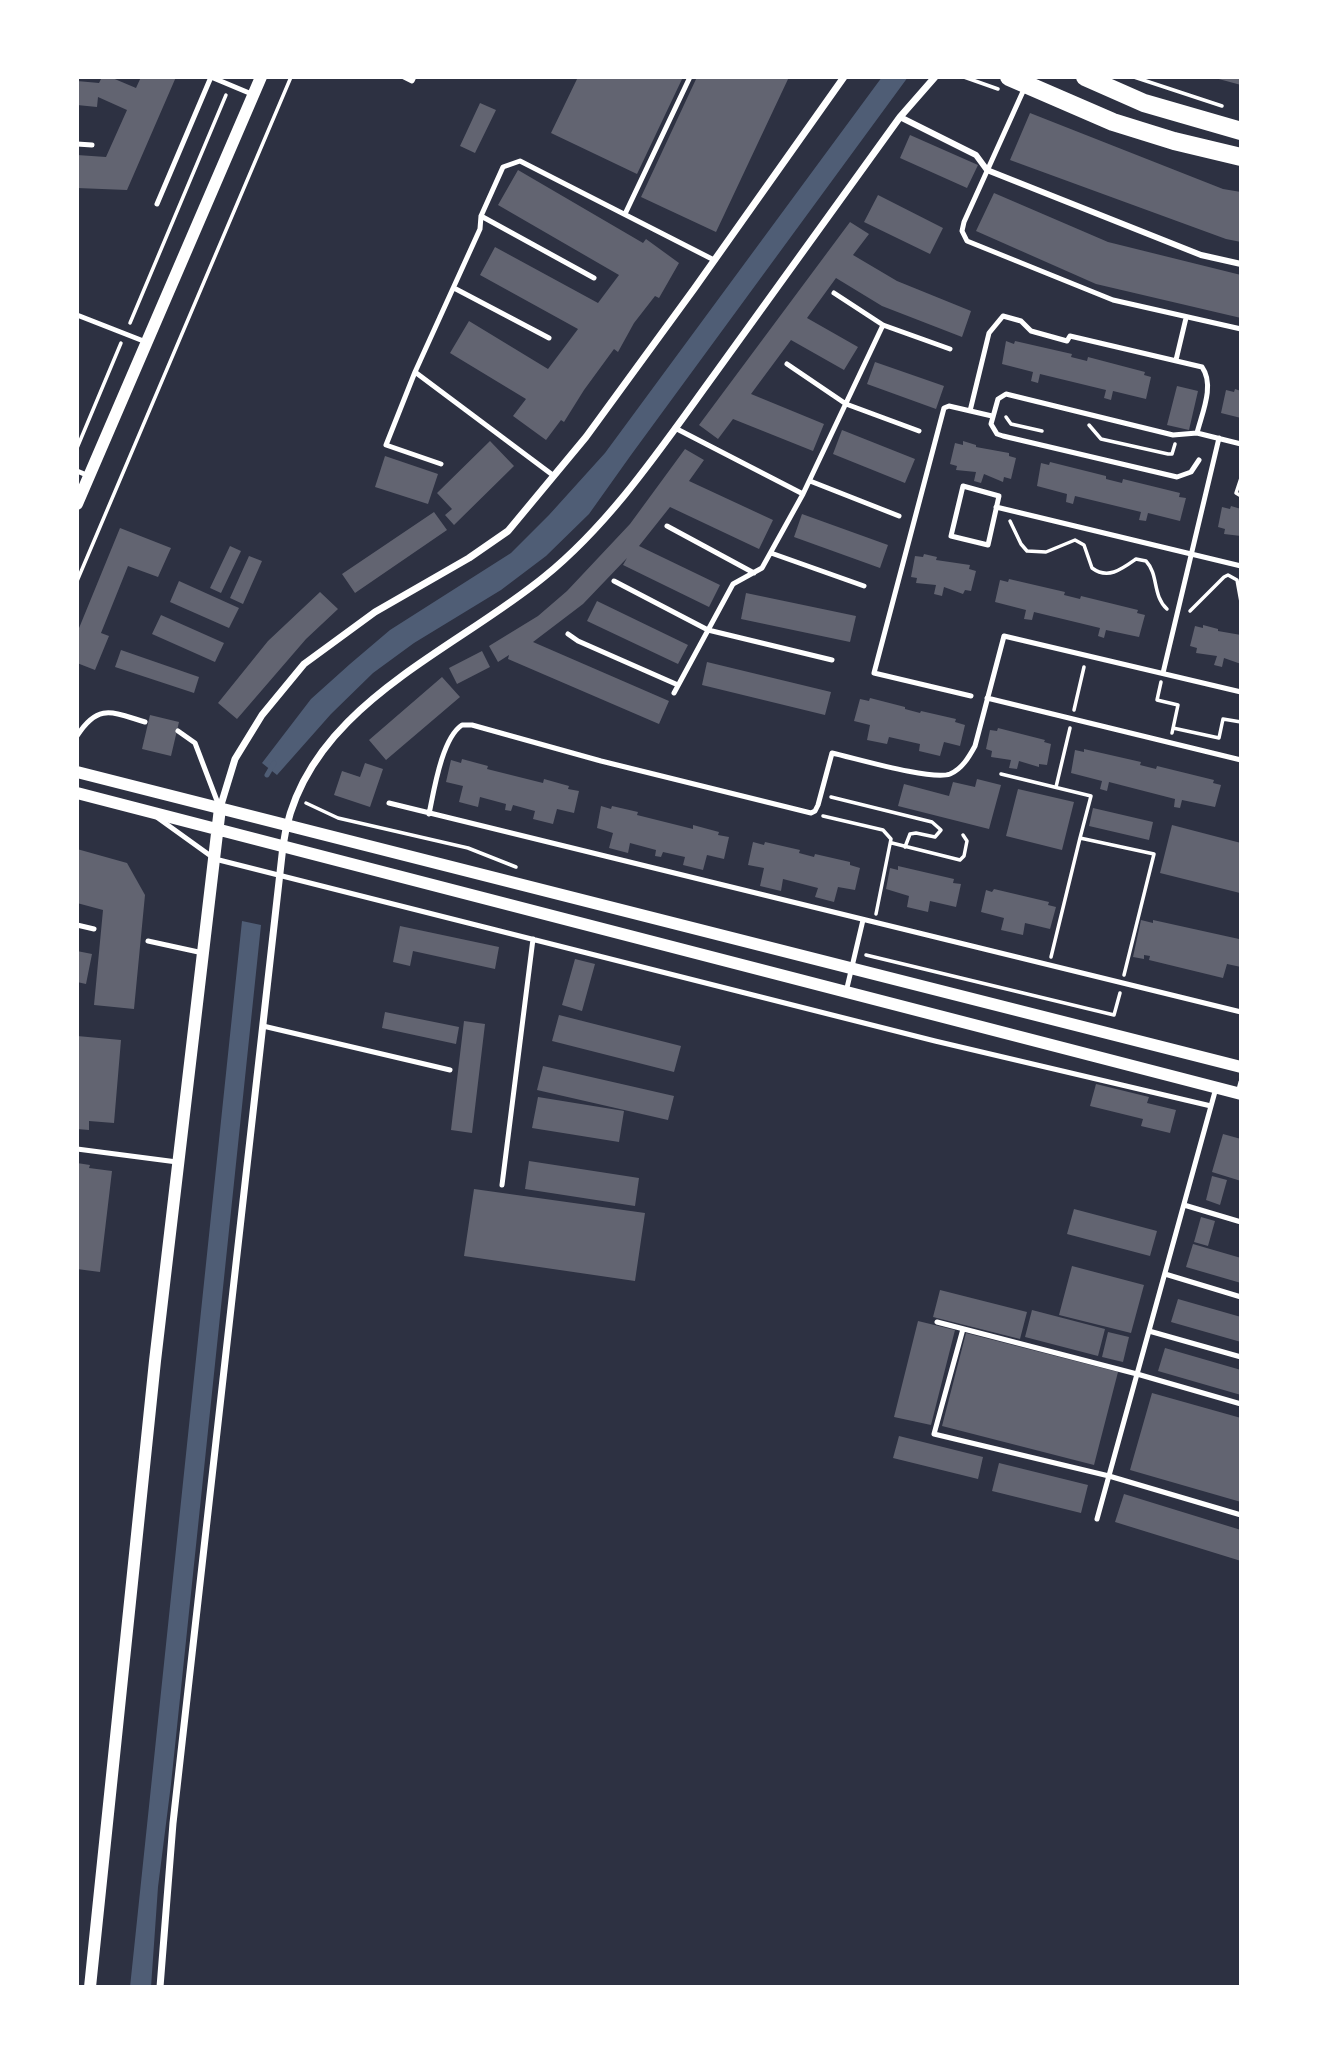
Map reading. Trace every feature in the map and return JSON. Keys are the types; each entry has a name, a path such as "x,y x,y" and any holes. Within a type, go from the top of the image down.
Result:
{"main road":[{"path":"1009,77 1113,122 1174,141 1241,157"},
{"path":"1085,77 1144,103 1241,131"}],"street":[{"path":"77,504 83,473 146,342 261,77"},
{"path":"90,1987 177,1162 217,828 220,808 235,759 262,715 304,664 375,612 469,558 508,530 586,437 844,77"},
{"path":"160,1987 173,1823 282,846 285,825 295,799 314,761 377,695 436,650 501,609 544,577 579,545 604,517 675,428 901,117 935,77"},
{"path":"901,117 976,155 987,170 1200,255 1241,264"},
{"path":"77,772 1241,1067"},
{"path":"77,793 1216,1088 1240,1090"}],"lane":[{"path":"156,204 211,77 254,95"},
{"path":"404,77 412,81 414,77"},
{"path":"625,215 690,77"},
{"path":"1026,84 964,222 962,231 967,241 1113,300 1241,329"},
{"path":"77,144 92,145"},
{"path":"441,464 386,445 415,372 480,229 481,216 503,167 520,161 714,260"},
{"path":"481,216 594,278"},
{"path":"454,288 550,338"},
{"path":"834,293 883,325 950,349"},
{"path":"77,315 146,342"},
{"path":"970,411 989,333 1003,316 1021,321 1031,331 1067,341 1070,336 1202,367 1207,374 1208,384 1197,433"},
{"path":"1176,360 1186,318"},
{"path":"674,693 733,584 762,568 771,553 810,481 883,325"},
{"path":"787,364 846,404 919,431"},
{"path":"415,372 554,476"},
{"path":"1199,460 1191,472 1177,477 1003,436 993,430 990,424 998,399 1006,394 1177,435 1197,433 1241,444"},
{"path":"971,696 874,673 944,408 950,406 992,416"},
{"path":"675,428 803,494"},
{"path":"1163,673 1219,438"},
{"path":"810,481 899,516"},
{"path":"963,486 999,496 996,507 988,545 951,536 963,486"},
{"path":"996,507 1241,566"},
{"path":"667,526 754,573"},
{"path":"771,553 864,586"},
{"path":"614,581 708,630 832,660"},
{"path":"568,634 578,641 678,685"},
{"path":"429,814 441,758 455,731 462,725 472,725 601,761 811,813 815,811 821,795 832,753 931,775 955,771 971,754 1004,636 1241,692"},
{"path":"987,698 1241,760"},
{"path":"77,736 86,722 97,713 113,712 145,722"},
{"path":"178,731 195,743 220,808"},
{"path":"389,803 1241,1012"},
{"path":"150,812 215,859 935,1041 1211,1106"},
{"path":"846,992 863,920"},
{"path":"77,925 94,929"},
{"path":"502,1185 533,939"},
{"path":"148,941 204,954"},
{"path":"263,1026 450,1070"},
{"path":"1097,1519 1216,1088"},
{"path":"77,1149 177,1162"},
{"path":"1184,1205 1241,1222"},
{"path":"1165,1274 1241,1297"},
{"path":"937,1322 1241,1404"},
{"path":"962,1329 934,1434 1109,1476 1241,1515"},
{"path":"1149,1331 1241,1357"}],"path":[{"path":"77,581 291,77"},
{"path":"1134,77 1224,106"},
{"path":"77,448 230,85"},
{"path":"1007,410 1006,418 1011,424 1042,431"},
{"path":"1084,422 1101,439 1168,454 1174,450 1177,435"},
{"path":"1241,478 1236,493 1241,496"},
{"path":"1010,521 1027,551 1046,552 1075,540 1084,545 1092,568 1102,573 1118,571 1136,559 1146,561 1153,570 1159,601 1165,608 1177,613 1190,611 1228,575 1237,580 1241,601"},
{"path":"1163,673 1157,700 1178,705 1170,742"},
{"path":"1173,728 1219,738 1223,719 1241,722"},
{"path":"1000,774 1091,796 1080,838"},
{"path":"821,795 939,826 941,830 935,837 911,834 905,847"},
{"path":"811,813 883,830 891,839 874,923"},
{"path":"891,843 960,860 964,856 967,841 963,835"}],"water":[{"path":"882,77 908,77 589,514 546,556 501,590 414,643 373,673 331,714 277,775 262,763 311,699 350,664 390,630 511,553 549,515 605,453"},
{"path":"242,921 261,925 158,1887 151,1987 130,1987"}],"building":[{"path":"102,77 110,77 136,88 141,77 176,77 127,190 77,188 77,155 106,157 127,110 98,97 97,107 77,105 77,81 99,83"},
{"path":"578,77 683,77 637,174 551,133"},
{"path":"697,77 789,77 716,232 641,197"},
{"path":"1241,77 1241,85 1215,78"},
{"path":"480,103 496,110 475,153 460,146"},
{"path":"1030,113 1223,189 1241,192 1241,242 1226,239 1010,160"},
{"path":"910,135 978,165 967,188 900,158"},
{"path":"518,170 643,243 646,239 679,263 659,298 655,296 634,323 618,352 614,349 564,422 561,420 546,440 513,416 526,399 450,353 469,321 548,369 578,329 480,275 495,247 598,303 619,275 498,205"},
{"path":"994,193 1108,242 1241,275 1241,318 1096,284 976,231"},
{"path":"878,195 943,228 930,254 864,222"},
{"path":"850,222 869,234 853,255 897,281 971,311 962,337 882,306 836,278 807,318 858,347 844,370 791,340 751,394 824,424 813,451 733,419 718,439 699,425"},
{"path":"1006,341 1072,354 1071,357 1087,361 1088,357 1145,372 1144,375 1151,377 1146,399 1113,391 1111,400 1104,398 1106,390 1040,374 1038,383 1031,381 1033,372 1002,364"},
{"path":"875,362 944,386 936,409 867,384"},
{"path":"1177,386 1198,391 1189,430 1167,425"},
{"path":"1235,389 1241,391 1241,418 1221,413 1226,390 1234,392"},
{"path":"842,430 915,459 905,483 833,454"},
{"path":"490,441 514,466 454,525 445,515 452,509 437,493"},
{"path":"963,441 976,447 1009,453 1009,456 1016,458 1011,479 1004,477 1003,482 984,474 981,483 974,481 976,472 956,470 957,466 950,464 955,443 963,445"},
{"path":"685,449 704,460 689,481 773,520 759,549 670,507 639,546 720,585 709,607 623,565 627,558 583,604 533,642 669,701 659,724 508,659 509,655 498,662 489,646 538,616 567,591 630,524"},
{"path":"385,456 438,474 428,504 375,487"},
{"path":"1050,462 1106,476 1106,479 1122,483 1123,479 1180,493 1179,497 1186,498 1180,521 1148,513 1146,521 1139,520 1141,512 1075,496 1073,504 1066,502 1067,494 1037,486 1041,463 1049,465"},
{"path":"1231,506 1241,509 1241,536 1224,534 1225,529 1218,527 1222,507 1230,509"},
{"path":"434,512 447,530 355,593 342,574"},
{"path":"802,514 888,545 880,568 794,537"},
{"path":"120,528 171,548 158,577 128,566 101,633 109,636 95,670 77,663 77,633"},
{"path":"230,546 241,551 221,593 210,588"},
{"path":"924,554 937,557 936,560 970,565 969,569 976,571 971,591 965,590 963,594 944,587 942,596 934,594 936,585 916,583 917,578 911,577 915,556 923,557"},
{"path":"249,556 262,561 243,604 230,598"},
{"path":"1009,579 1065,592 1064,595 1080,599 1081,596 1138,610 1137,613 1145,615 1139,637 1106,630 1104,638 1098,636 1100,628 1034,612 1032,620 1024,619 1026,610 995,602 1000,580 1008,582"},
{"path":"179,581 239,608 229,628 170,602"},
{"path":"320,592 338,609 306,639 237,719 218,703 268,641"},
{"path":"746,593 856,616 850,642 741,619"},
{"path":"597,601 688,645 678,664 587,621"},
{"path":"161,615 224,643 215,662 152,634"},
{"path":"1203,625 1241,635 1241,664 1224,658 1222,667 1214,665 1217,656 1196,653 1197,648 1190,646 1195,626 1203,628"},
{"path":"121,650 199,677 194,693 115,667"},
{"path":"482,651 490,667 457,684 449,668"},
{"path":"707,662 831,692 825,715 702,685"},
{"path":"442,677 460,697 386,760 369,740"},
{"path":"870,698 920,713 921,711 956,719 955,722 965,725 960,746 944,742 940,756 919,751 920,744 889,737 887,744 867,740 870,725 854,721 860,699 869,701"},
{"path":"150,715 179,722 171,756 142,749"},
{"path":"998,728 1051,744 1047,765 1039,764 1039,767 1019,761 1017,769 1009,768 1011,760 991,757 992,751 986,749 990,730 997,731"},
{"path":"1084,749 1141,762 1140,765 1156,769 1157,766 1214,780 1213,783 1221,785 1215,807 1182,800 1180,808 1174,807 1175,799 1109,782 1107,791 1100,789 1102,781 1071,773 1075,750 1084,752"},
{"path":"462,759 488,766 487,769 543,783 544,779 569,786 568,789 579,791 574,813 557,809 553,824 533,819 535,811 513,805 511,811 505,810 506,804 480,797 478,807 459,802 463,786 446,782 451,760 461,763"},
{"path":"365,763 383,769 370,807 334,795 342,771 360,777"},
{"path":"977,779 1001,785 989,829 898,806 904,784 949,796 953,782 975,787"},
{"path":"1018,789 1074,802 1062,850 1006,836"},
{"path":"601,806 638,812 637,815 693,829 693,825 719,832 718,835 729,837 724,859 707,855 703,870 683,865 685,857 663,852 661,857 655,856 656,850 630,843 628,853 609,848 613,833 597,828"},
{"path":"1093,808 1153,822 1149,840 1089,826"},
{"path":"1172,825 1241,843 1240,893 1160,873"},
{"path":"753,842 764,845 765,842 800,850 799,853 814,857 815,854 850,862 850,865 860,868 855,890 838,887 834,902 815,897 818,888 783,879 781,891 760,886 764,868 748,865"},
{"path":"77,849 127,863 145,895 134,1009 94,1005 103,910 77,903"},
{"path":"898,866 954,879 953,883 961,884 956,907 930,901 928,912 907,907 909,896 886,889 890,868 898,870"},
{"path":"994,889 1049,902 1048,905 1056,907 1050,929 1025,923 1023,935 1001,930 1004,918 981,912 986,890 992,892"},
{"path":"1141,920 1153,923 1153,920 1239,939 1241,967 1227,964 1223,978 1149,960 1150,956 1144,955 1144,959 1133,957"},
{"path":"400,926 499,947 495,969 413,951 410,966 393,962"},
{"path":"77,951 92,954 86,984 77,982"},
{"path":"575,959 595,964 582,1011 562,1005"},
{"path":"385,1012 459,1027 456,1044 382,1028"},
{"path":"559,1015 681,1046 674,1072 552,1041"},
{"path":"464,1021 485,1024 472,1133 451,1130"},
{"path":"77,1036 121,1040 114,1123 89,1121 89,1130 77,1129"},
{"path":"543,1066 674,1096 668,1120 537,1090"},
{"path":"1096,1084 1149,1097 1147,1103 1176,1110 1170,1133 1141,1126 1143,1119 1090,1106"},
{"path":"538,1097 624,1111 619,1142 532,1128"},
{"path":"1223,1134 1241,1139 1241,1181 1212,1172"},
{"path":"529,1161 639,1178 635,1206 525,1189"},
{"path":"77,1163 90,1165 89,1168 112,1171 100,1272 77,1269"},
{"path":"1212,1176 1227,1180 1220,1205 1206,1200"},
{"path":"474,1189 645,1213 635,1281 464,1256"},
{"path":"1074,1209 1157,1231 1150,1256 1067,1234"},
{"path":"1201,1217 1215,1221 1208,1246 1194,1242"},
{"path":"1193,1244 1241,1258 1241,1283 1186,1267"},
{"path":"1072,1266 1144,1285 1131,1333 1059,1315"},
{"path":"940,1290 1027,1312 1020,1339 933,1317"},
{"path":"1178,1299 1241,1317 1241,1342 1171,1322"},
{"path":"1032,1310 1105,1329 1098,1356 1025,1337"},
{"path":"918,1321 955,1330 931,1425 894,1417"},
{"path":"1108,1332 1129,1337 1123,1362 1102,1357"},
{"path":"966,1333 1118,1372 1094,1465 942,1426"},
{"path":"1165,1348 1241,1370 1241,1395 1158,1371"},
{"path":"1152,1393 1241,1418 1241,1502 1130,1470"},
{"path":"899,1436 983,1457 978,1479 893,1458"},
{"path":"999,1463 1088,1485 1081,1513 992,1491"},
{"path":"1124,1494 1241,1530 1241,1561 1115,1522"}],"waterway":[{"path":"267,775 274,763"}]}
